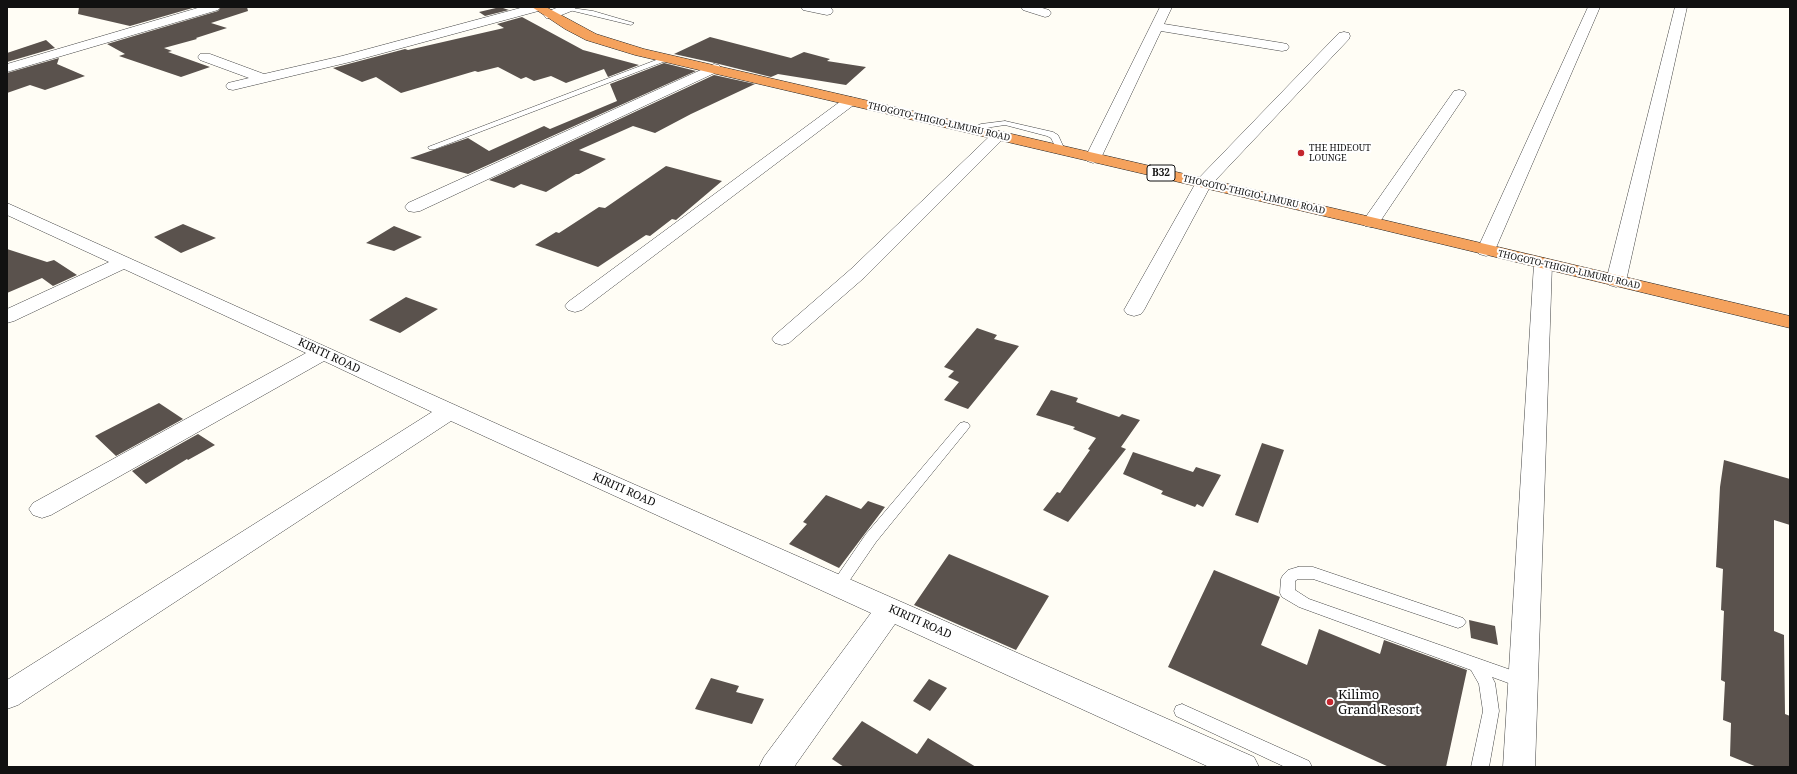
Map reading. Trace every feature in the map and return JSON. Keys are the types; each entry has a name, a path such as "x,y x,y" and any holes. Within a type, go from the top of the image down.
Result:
{"highway":[{"name":"THOGOTO-THIGIO-LIMURU ROAD","path":"542,10 592,37 667,59 714,68 1790,322"}],"street":[{"path":"7,68 214,7"},
{"path":"807,7 827,11"},
{"path":"1027,7 1045,13"},
{"path":"1093,158 1166,7"},
{"path":"1486,250 1594,7"},
{"path":"1616,281 1681,7"},
{"path":"233,86 542,10 568,8"},
{"path":"1156,26 1282,47"},
{"path":"1134,310 1204,183 1344,36"},
{"path":"205,57 264,79"},
{"path":"414,207 714,68"},
{"path":"1371,222 1459,94"},
{"path":"575,306 850,101"},
{"path":"782,339 858,273 998,136"},
{"name":"KIRITI ROAD","path":"7,208 450,412 1243,767"},
{"path":"7,317 124,262"},
{"path":"1519,767 1522,681 1544,264"},
{"path":"42,509 323,353"},
{"path":"7,696 450,412"},
{"path":"775,767 890,609"}],"lane":[{"path":"568,8 631,23"},
{"path":"432,147 667,59"},
{"path":"972,130 984,126 1005,123 1050,134 1055,137 1061,150"},
{"path":"838,586 871,538 964,426"},
{"path":"1458,622 1313,573 1298,572 1293,574 1288,579 1287,593 1304,603 1522,681"},
{"path":"1478,665 1488,684 1492,711 1480,767"},
{"path":"1182,711 1303,767"}],"building":[{"path":"79,7 196,7 130,26 78,14"},
{"path":"221,7 247,7 248,11 211,23 227,28 196,38 197,39 164,48 172,51 168,52 210,67 181,77 119,56 125,54 107,44 218,11"},
{"path":"500,7 509,10 485,16 479,12"},
{"path":"522,17 583,50 639,65 608,77 604,69 566,83 551,76 534,81 526,77 521,79 498,67 478,72 475,71 401,93 376,77 362,82 333,68 405,49 408,50 504,28 497,24"},
{"path":"710,37 791,58 804,52 830,59 827,61 866,67 846,85 778,74 771,77 674,54"},
{"path":"46,40 55,48 7,62 7,53"},
{"path":"59,58 57,64 85,76 45,90 30,85 7,93 7,73"},
{"path":"664,63 696,71 468,174 410,158 468,138 489,151 544,126 550,129 617,101 610,84"},
{"path":"714,75 755,84 691,114 655,133 633,126 579,150 606,159 579,174 576,174 546,192 521,184 514,188 489,180"},
{"path":"666,166 722,181 676,220 672,219 650,236 646,235 598,267 535,245 556,232 559,233 599,207 605,208"},
{"path":"183,224 216,238 181,253 154,237"},
{"path":"394,226 422,237 394,251 366,243"},
{"path":"7,249 47,262 54,260 77,275 53,286 42,278 7,293"},
{"path":"406,297 438,309 400,333 369,320"},
{"path":"977,328 997,335 994,339 1019,346 968,409 944,400 959,382 948,377 954,371 944,367"},
{"path":"1051,390 1078,398 1076,402 1119,417 1122,414 1140,420 1121,447 1126,449 1068,522 1043,510 1057,492 1060,493 1090,450 1088,449 1096,438 1073,429 1075,427 1036,415"},
{"path":"159,403 183,419 116,456 95,436"},
{"path":"198,434 215,445 188,460 187,459 146,484 132,471"},
{"path":"1262,443 1284,450 1258,523 1235,515"},
{"path":"1133,452 1193,472 1196,467 1221,475 1203,507 1197,504 1195,507 1161,494 1163,491 1123,474"},
{"path":"1724,460 1790,479 1790,525 1774,520 1774,631 1784,635 1785,714 1790,716 1790,767 1757,767 1730,756 1731,723 1723,720 1725,682 1721,680 1724,611 1721,610 1723,569 1716,567 1720,487"},
{"path":"826,495 861,509 868,501 885,507 839,568 789,544 807,524 803,522"},
{"path":"949,554 1049,596 1016,650 914,605"},
{"path":"1214,570 1280,597 1261,645 1307,665 1319,629 1380,654 1384,640 1467,670 1446,767 1389,767 1168,667"},
{"path":"1469,620 1495,626 1498,645 1471,638"},
{"path":"711,678 739,686 736,692 764,699 752,724 695,709"},
{"path":"929,679 947,688 930,711 913,701"},
{"path":"862,721 917,754 928,738 976,767 844,767 832,759"}],"place":[{"name":"THE HIDEOUT LOUNGE","path":"1301,153"},
{"name":"Kilimo Grand Resort","path":"1330,702"}]}
